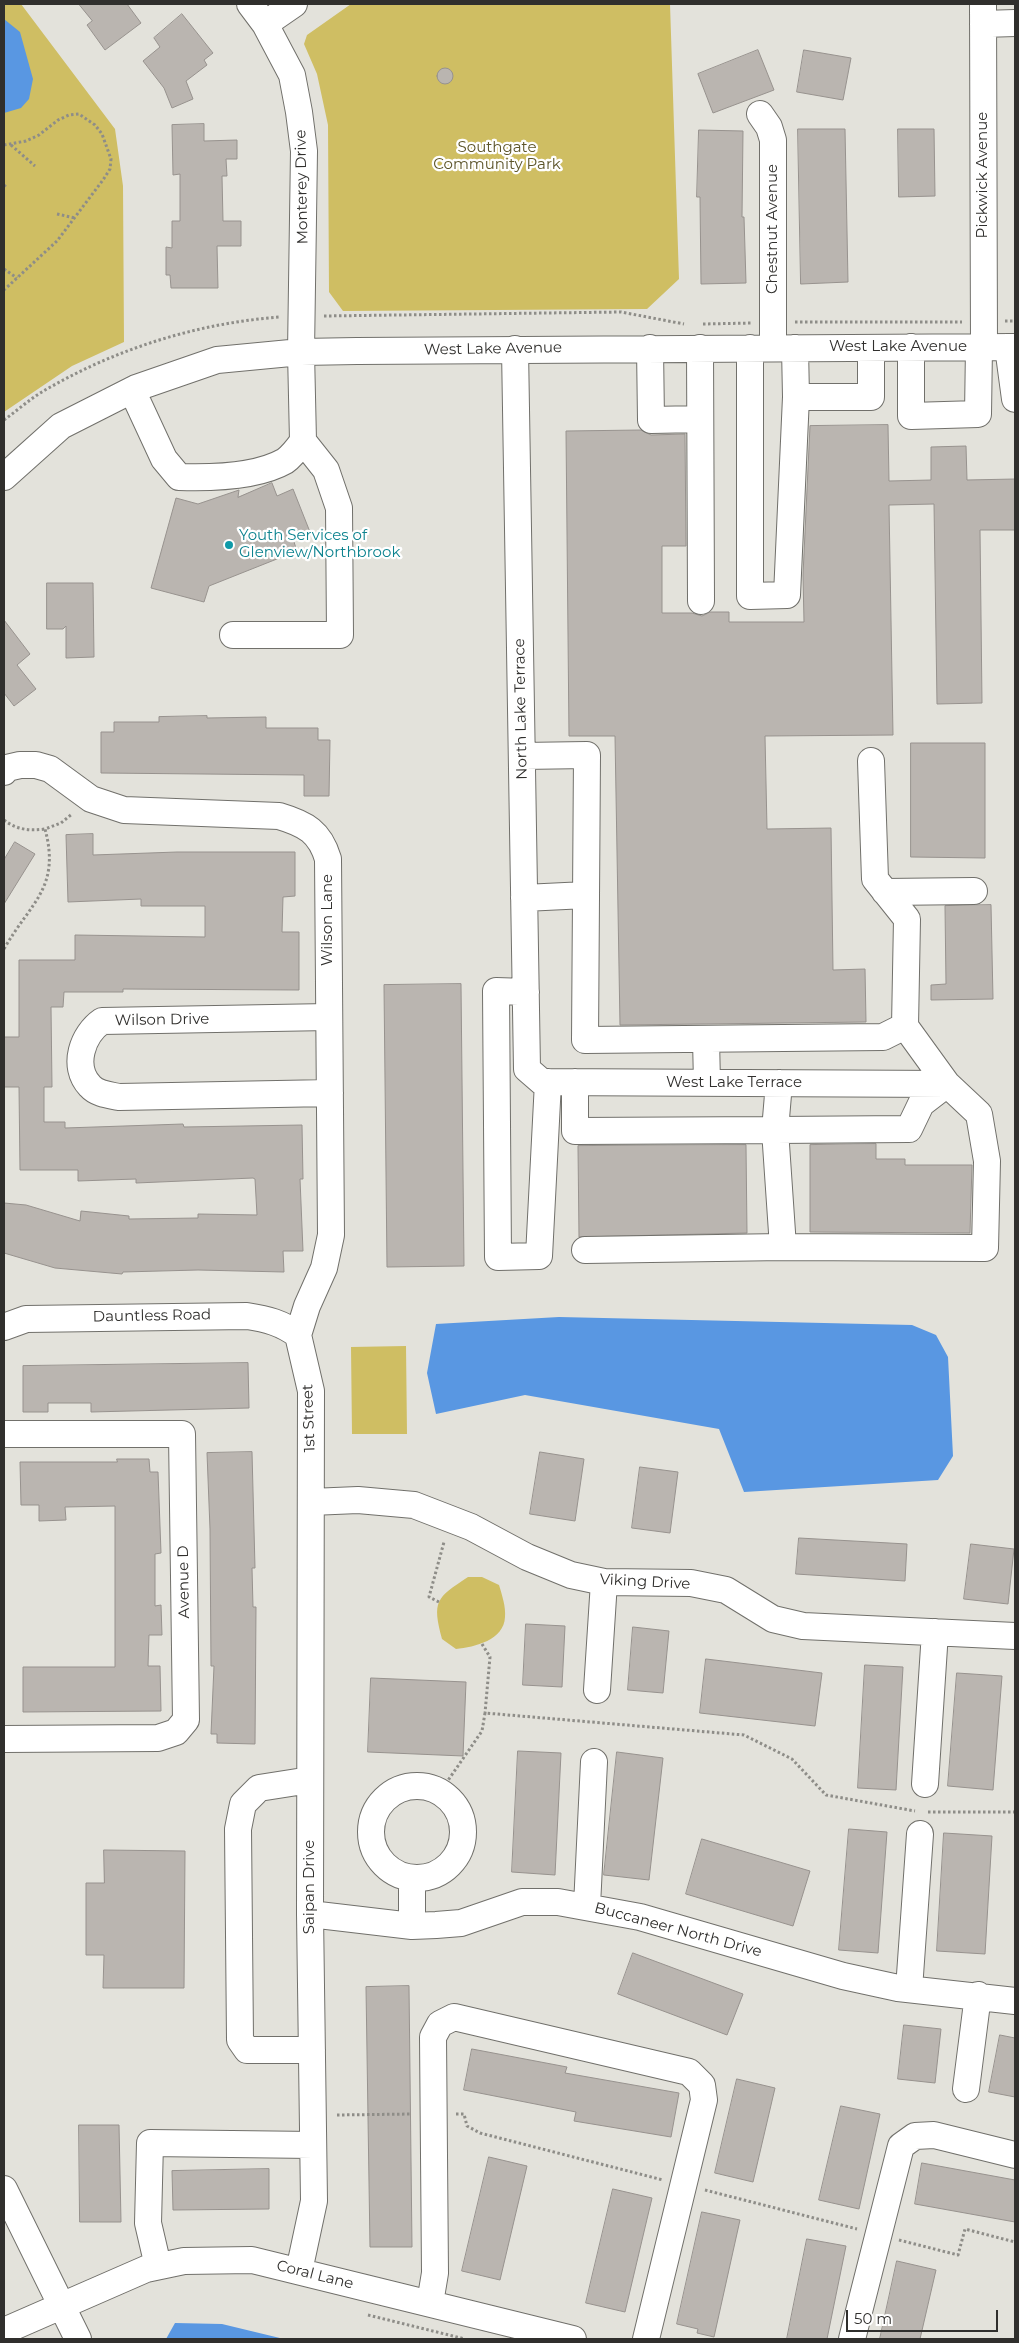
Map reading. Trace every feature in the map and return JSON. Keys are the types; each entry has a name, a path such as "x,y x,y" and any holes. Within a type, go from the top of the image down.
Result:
{"street":[{"path":"258,14 294,4"},
{"name":"Monterey Drive","path":"258,14 292,75 304,151 301,352 303,441"},
{"path":"983,14 1015,23"},
{"name":"Pickwick Avenue","path":"983,14 994,342"},
{"name":"Chestnut Avenue","path":"760,114 769,128 773,140 773,348"},
{"path":"911,347 910,416 978,414 994,342"},
{"path":"994,342 1015,399"},
{"name":"West Lake Avenue","path":"4,477 62,426 132,390 217,360 301,352 650,348 871,348 994,342"},
{"path":"650,348 651,420 700,420"},
{"path":"700,348 701,600"},
{"path":"773,348 796,397 787,595 750,596 773,348"},
{"path":"796,397 871,397 871,348"},
{"name":"North Lake Terrace","path":"515,349 526,992 537,1076 538,1256 498,1258 496,991 526,992"},
{"path":"132,390 164,459 179,477 230,476 264,468 284,461 303,441 326,470 339,508 340,635 233,635"},
{"path":"522,756 587,755 585,1040 883,1037 905,1026"},
{"path":"585,1250 783,1247 985,1248 986,1161 979,1114 947,1084 905,1026 907,919 875,879 871,761"},
{"name":"Wilson Lane","path":"4,772 20,765 36,765 50,769 91,799 106,806 124,810 279,816 296,821 312,831 323,843 328,859 331,1235 324,1268 307,1306 298,1335"},
{"path":"885,892 974,891"},
{"path":"524,898 586,895"},
{"name":"Wilson Drive","path":"329,1018 102,1021 90,1032 85,1041 81,1066 90,1086 102,1094 119,1097 330,1092"},
{"path":"706,1039 707,1083"},
{"name":"West Lake Terrace","path":"537,1076 576,1082 947,1084"},
{"path":"576,1082 575,1131 909,1129 920,1104 947,1084"},
{"path":"779,1083 775,1130 783,1247"},
{"name":"Dauntless Road","path":"4,1327 26,1319 247,1316 268,1319 286,1326 298,1335"},
{"name":"1st Street","path":"298,1335 311,1391 311,1502"},
{"name":"Avenue D","path":"4,1434 182,1434 186,1720 176,1732 158,1738 4,1739"},
{"name":"Viking Drive","path":"311,1502 358,1500 414,1505 471,1527 527,1557 571,1574 604,1582 691,1583 726,1590 773,1619 803,1626 1015,1636"},
{"name":"Saipan Drive","path":"299,2271 314,2201 310,1914 311,1502"},
{"path":"597,1690 604,1582"},
{"path":"924,1784 934,1632"},
{"path":"587,1906 594,1762"},
{"path":"310,1780 258,1788 243,1804 238,1829 240,2040 248,2050 312,2050"},
{"path":"417,1786 440,1792 450,1800 460,1815 463,1833 459,1851 448,1866 432,1875 412,1878 397,1874 382,1863 373,1848 370,1830 374,1813 384,1799 400,1789 417,1786"},
{"path":"909,1989 920,1834"},
{"path":"412,1878 412,1926"},
{"name":"Buccaneer North Drive","path":"310,1914 349,1917 412,1926 461,1923 522,1902 558,1902 640,1917 843,1976 909,1989 1015,2001"},
{"path":"966,2090 978,1996"},
{"path":"430,2303 434,2273 433,2037 440,2024 454,2017 689,2072 702,2085 704,2100 646,2339"},
{"path":"852,2339 900,2146 915,2136 934,2134 1015,2155"},
{"path":"158,2266 148,2223 150,2143 313,2145"},
{"path":"4,2188 78,2339"},
{"name":"Coral Lane","path":"4,2332 60,2305 146,2268 197,2260 252,2260 573,2339"}],"path":[{"path":"4,145 26,141 39,135 69,115 79,114 95,125 108,146 110,169 57,241 4,290"},
{"path":"10,144 35,166"},
{"path":"57,214 74,218"},
{"path":"4,269 17,278"},
{"path":"317,316 621,312 684,324 773,322 994,342 1015,321"},
{"path":"4,420 47,389 118,355 174,335 236,321 286,317"},
{"path":"4,820 11,825 30,831 45,829 61,823 72,814"},
{"path":"4,949 46,884 50,866 50,846 45,829"},
{"path":"439,1602 429,1597 452,1520"},
{"path":"440,1792 482,1731 490,1657 482,1644"},
{"path":"485,1713 744,1735 792,1759 826,1795 921,1812 1015,1812"},
{"path":"362,2313 464,2339"}],"green space":[{"path":"4,4 21,4 115,129 123,186 124,342 72,366 4,412"},
{"name":"Southgate Community Park","path":"351,4 670,4 679,279 647,309 343,311 329,292 328,125 317,74 304,44 307,35"},
{"path":"406,1346 407,1434 352,1434 351,1347"},
{"path":"468,1577 482,1577 499,1585 505,1617 500,1631 494,1637 480,1644 456,1649 442,1639 437,1608 443,1596 449,1590"}],"water":[{"path":"4,19 20,32 33,79 29,99 21,108 4,113"},
{"path":"559,1317 912,1325 936,1335 948,1357 953,1456 938,1480 744,1492 719,1429 525,1395 436,1414 427,1373 436,1324"},
{"path":"175,2323 222,2324 284,2339 166,2339"}],"building":[{"path":"79,4 127,4 141,23 105,50 87,25 92,21"},
{"path":"182,14 213,53 204,60 207,65 186,81 193,99 172,108 164,88 143,61 160,47 154,38"},
{"path":"758,50 774,90 713,113 698,74"},
{"path":"804,50 851,58 843,100 797,92"},
{"path":"442,68 448,68 453,73 451,82 442,84 437,79 437,73"},
{"path":"204,124 204,141 237,140 237,159 226,159 227,176 222,176 223,221 241,221 241,246 217,246 218,288 171,288 170,275 166,275 166,247 172,248 172,221 180,221 180,174 173,175 172,125"},
{"path":"798,129 845,129 848,282 801,284"},
{"path":"898,129 934,129 935,196 899,197"},
{"path":"699,130 743,131 742,217 744,217 746,283 701,284 700,197 697,197"},
{"path":"888,425 889,481 931,480 931,447 966,446 967,480 1015,479 1015,530 980,530 982,703 937,704 934,504 889,505 893,735 765,736 767,829 831,828 833,970 865,969 866,1022 620,1025 615,736 569,736 566,431 641,430 651,435 685,434 686,546 662,546 662,613 692,613 702,616 710,612 729,612 729,622 804,622 803,575 810,426"},
{"name":"Youth Services of Glenview/Northbrook","path":"272,483 277,496 293,489 310,532 293,539 297,551 209,586 204,602 151,588 176,498 198,504 239,490 238,497"},
{"path":"47,583 93,583 94,657 66,658 66,626 63,629 47,629"},
{"path":"4,620 30,654 17,665 36,689 14,706 4,693"},
{"path":"207,716 207,718 266,717 266,728 318,728 318,740 330,740 329,796 304,796 304,775 101,773 101,732 114,732 114,722 159,722 159,717"},
{"path":"911,743 985,743 985,858 911,857"},
{"path":"93,834 93,855 177,852 295,852 295,896 283,897 282,932 299,932 299,990 123,989 123,992 64,992 63,1007 51,1007 52,1087 44,1087 44,1122 65,1122 65,1128 183,1124 184,1127 302,1125 303,1179 300,1179 303,1251 283,1251 284,1272 198,1270 123,1272 122,1274 55,1268 4,1253 4,1203 26,1205 80,1221 81,1211 129,1216 129,1219 198,1218 198,1214 257,1215 255,1179 253,1178 136,1183 136,1179 78,1181 78,1170 20,1170 19,1087 4,1087 4,1037 19,1037 19,960 75,960 75,935 205,937 205,906 141,906 141,899 68,902 66,835"},
{"path":"15,842 35,854 4,904 4,860"},
{"path":"991,905 993,999 931,1000 931,985 946,984 945,906"},
{"path":"461,984 464,1266 387,1267 384,985"},
{"path":"876,1144 876,1159 905,1159 905,1165 972,1165 970,1233 810,1232 810,1145"},
{"path":"746,1145 747,1233 579,1237 578,1146"},
{"path":"248,1363 249,1408 91,1412 91,1403 48,1403 48,1412 23,1412 23,1366"},
{"path":"252,1452 255,1568 252,1568 253,1607 256,1607 255,1744 217,1743 217,1734 211,1734 214,1666 211,1666 210,1529 207,1453"},
{"path":"540,1452 584,1459 575,1521 530,1514"},
{"path":"117,1459 149,1459 150,1472 158,1472 161,1553 155,1554 155,1606 161,1605 162,1635 149,1635 148,1666 160,1666 161,1711 23,1712 23,1667 115,1667 115,1506 65,1507 66,1520 39,1521 39,1505 21,1505 20,1462 117,1462"},
{"path":"640,1467 678,1472 670,1533 632,1528"},
{"path":"799,1538 907,1544 905,1581 796,1574"},
{"path":"971,1544 1014,1549 1008,1604 964,1599"},
{"path":"526,1624 565,1626 562,1687 523,1685"},
{"path":"633,1627 669,1631 663,1693 628,1690"},
{"path":"706,1659 822,1673 815,1726 700,1713"},
{"path":"865,1665 903,1667 896,1790 858,1788"},
{"path":"957,1673 1002,1676 993,1790 948,1786"},
{"path":"371,1678 466,1682 463,1756 368,1752"},
{"path":"518,1751 561,1753 555,1875 512,1872"},
{"path":"617,1752 663,1758 649,1880 604,1875"},
{"path":"849,1829 887,1832 878,1953 839,1950"},
{"path":"944,1833 992,1836 985,1954 937,1951"},
{"path":"702,1839 810,1871 793,1926 686,1894"},
{"path":"104,1850 185,1851 184,1988 103,1988 104,1955 86,1955 86,1883 104,1883"},
{"path":"633,1953 743,1994 727,2035 618,1994"},
{"path":"409,1986 412,2247 370,2247 366,1987"},
{"path":"904,2025 941,2029 935,2083 898,2079"},
{"path":"1000,2035 1015,2038 1015,2097 989,2092"},
{"path":"472,2049 567,2067 565,2073 679,2093 671,2137 574,2121 576,2112 464,2090"},
{"path":"737,2079 775,2088 753,2182 715,2173"},
{"path":"841,2106 880,2114 859,2209 819,2200"},
{"path":"79,2125 119,2125 121,2222 80,2222"},
{"path":"489,2157 527,2166 500,2280 462,2271"},
{"path":"922,2163 1015,2180 1015,2222 915,2204"},
{"path":"269,2169 269,2209 173,2210 172,2171"},
{"path":"613,2189 652,2198 625,2312 586,2303"},
{"path":"702,2212 740,2220 714,2337 697,2333 698,2329 677,2324"},
{"path":"807,2239 846,2246 827,2339 787,2339"},
{"path":"897,2261 936,2270 920,2339 880,2339"}],"place":[{"name":"Youth Services of Glenview/Northbrook","path":"229,545"}]}
